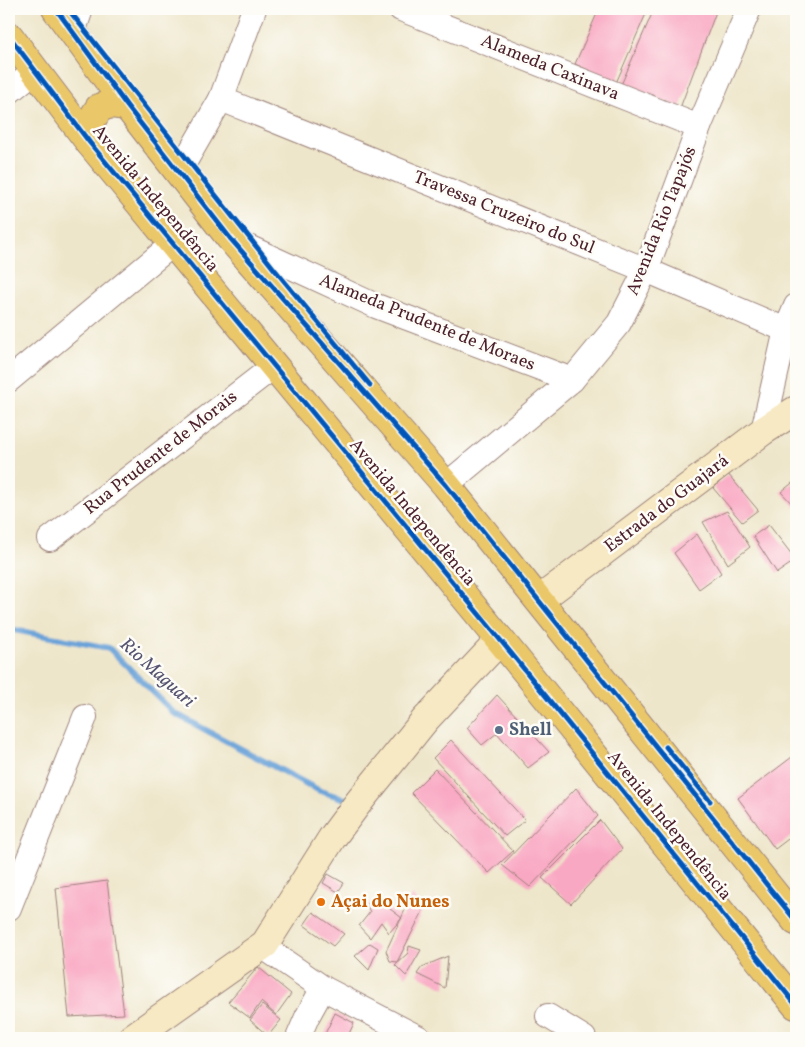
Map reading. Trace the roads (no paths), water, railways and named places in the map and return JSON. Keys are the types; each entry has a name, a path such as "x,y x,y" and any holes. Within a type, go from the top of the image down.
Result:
{"main road":[{"name":"Avenida Independência","path":"56,9 77,21 127,106 230,238 446,485 796,921"},
{"name":"Avenida Independência","path":"9,36 90,143 500,640 796,1005"},
{"path":"90,143 91,121 99,108 111,104 127,106"}],"street":[{"path":"179,172 221,98 254,9"},
{"name":"Alameda Caxinava","path":"401,9 699,127"},
{"name":"Avenida Rio Tapajós","path":"446,485 572,380 619,323 646,270 699,127 748,9"},
{"path":"9,92 36,70"},
{"name":"Travessa Cruzeiro do Sul","path":"221,98 646,270 786,330"},
{"name":"Alameda Prudente de Moraes","path":"230,238 376,306 572,380"},
{"path":"9,380 174,243"},
{"path":"763,431 786,330 796,306"},
{"name":"Rua Prudente de Morais","path":"50,539 273,366"},
{"name":"Estrada do Guajará","path":"539,600 763,431 796,410"},
{"path":"132,1038 262,946 332,838 358,803 425,720 500,640"},
{"path":"9,908 85,717"},
{"path":"262,946 323,988 419,1038"},
{"path":"298,1038 323,988"},
{"path":"548,1016 584,1038"}],"waterway":[{"name":"Rio Maguari","path":"9,629 109,648 174,713 320,791 352,801"}],"place":[{"name":"Shell","path":"499,730"},
{"name":"Açai do Nunes","path":"321,902"}]}
